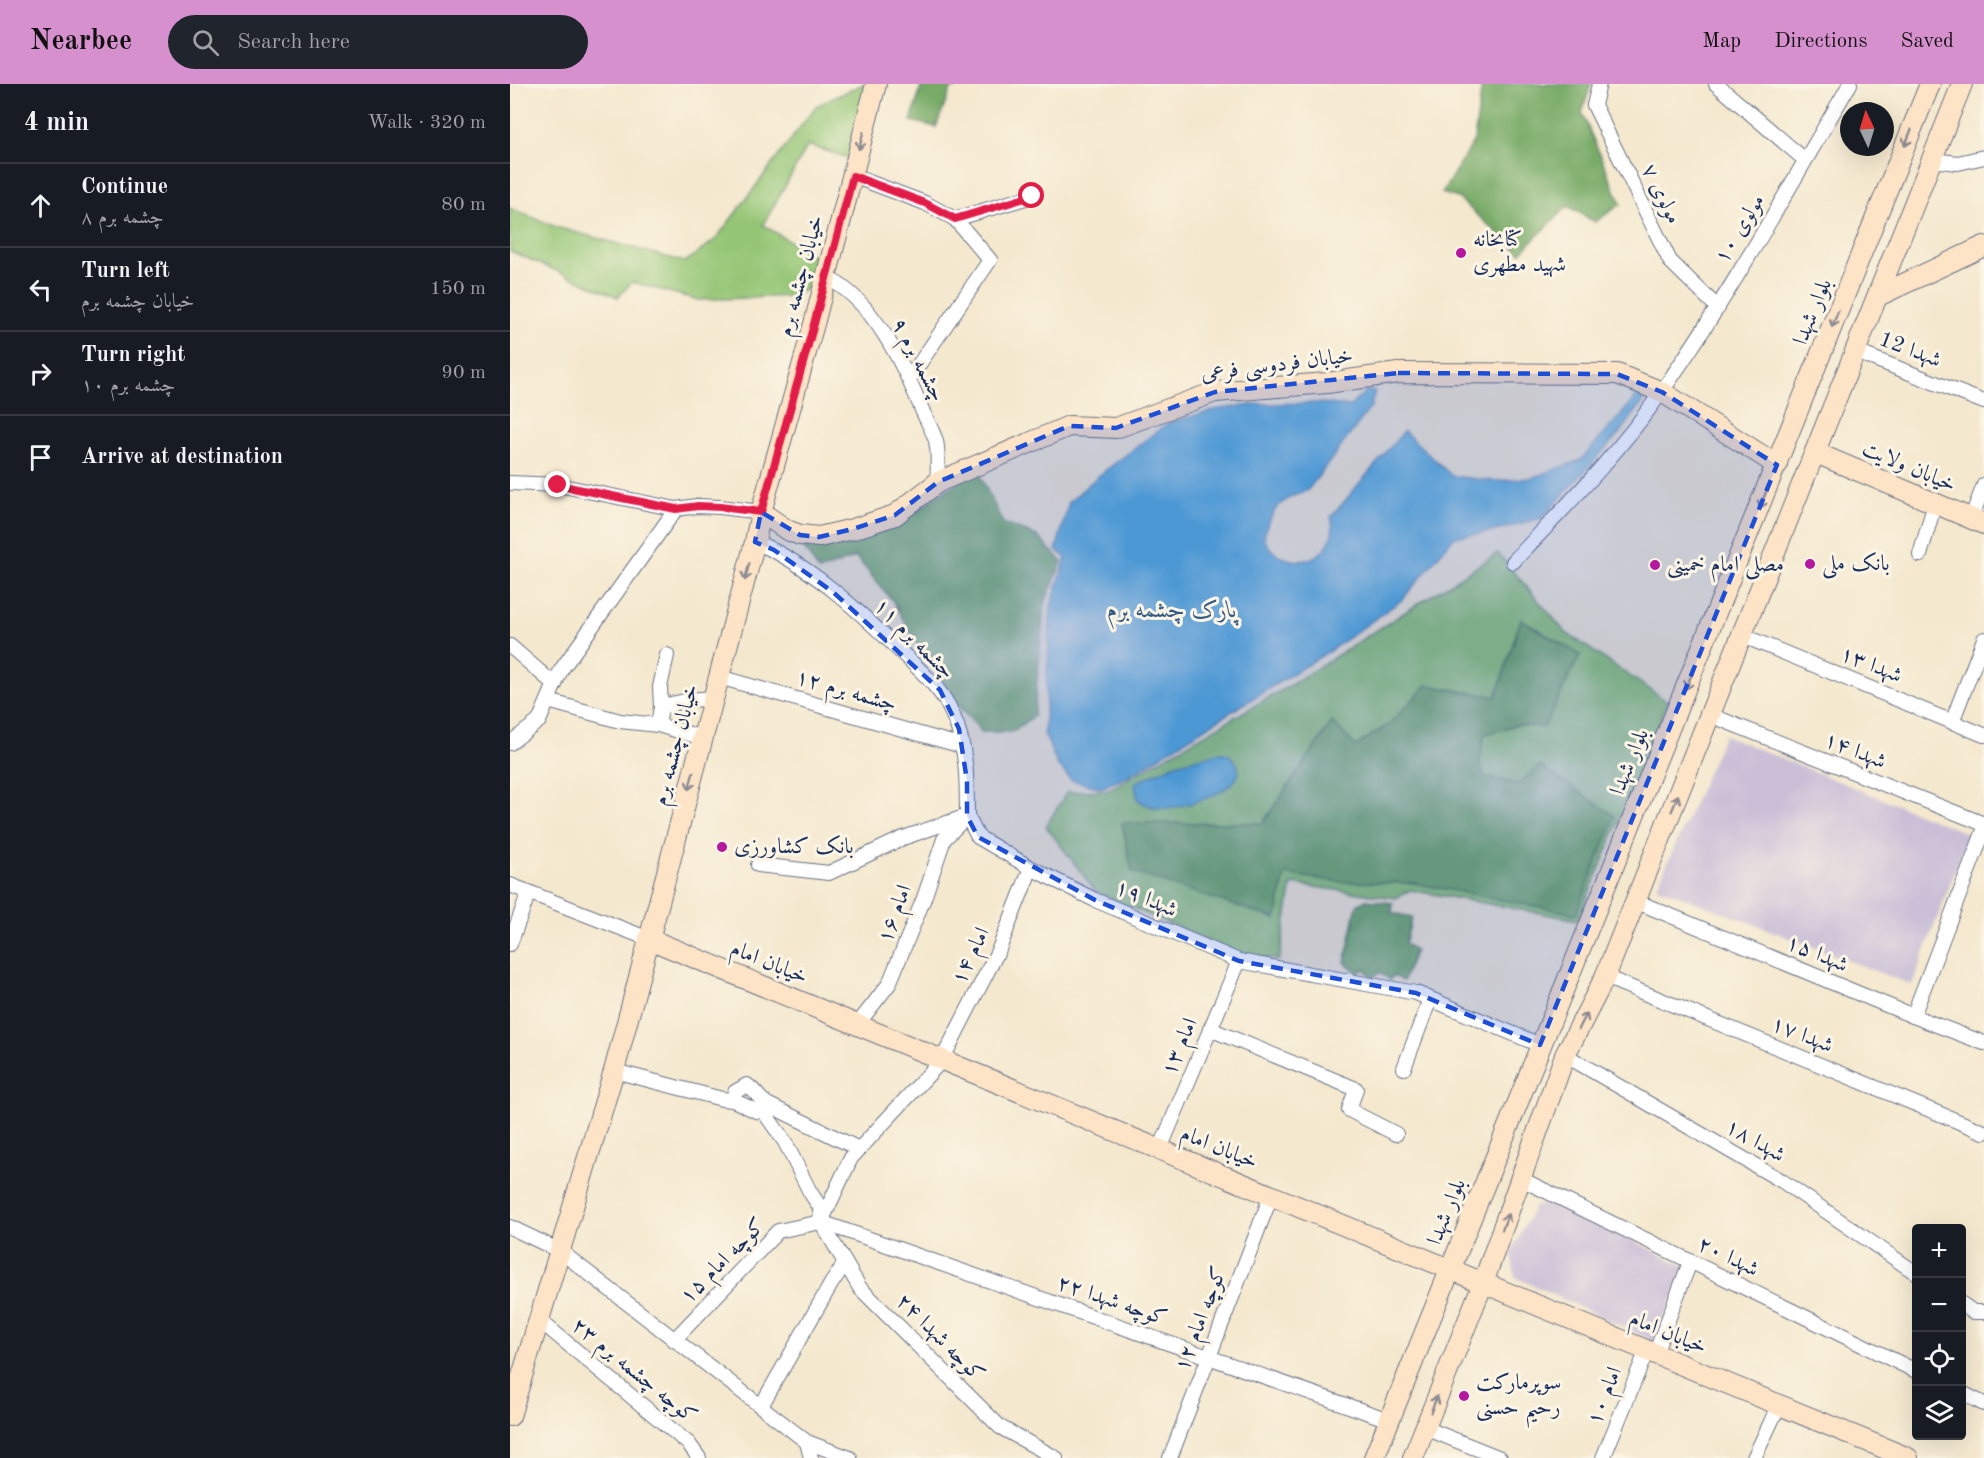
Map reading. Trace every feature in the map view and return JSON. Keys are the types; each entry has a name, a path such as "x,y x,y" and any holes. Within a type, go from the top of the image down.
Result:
{"main road":[{"name":"خیابان چشمه برم","path":"511,1412 517,1372 539,1320 614,1071 876,84"},
{"name":"بلوار شهدا","path":"1374,1458 1930,84"},
{"path":"1413,1458 1483,1283 1565,1055 1605,977 1962,84"},
{"path":"1878,296 1984,246"},
{"name":"خیابان فردوسی فرعی","path":"761,512 800,536 819,537 853,530 895,515 938,482 1069,426 1116,428 1215,392 1327,383 1398,373 1617,374 1662,392 1777,465"},
{"name":"خیابان ولایت","path":"1816,453 1977,522"},
{"path":"1629,826 1636,843 1644,849 1658,844"},
{"name":"خیابان امام","path":"649,939 1908,1458"}],"street":[{"name":"مولوی ۷","path":"1599,84 1594,105 1670,261 1718,308"},
{"path":"1716,84 1805,160"},
{"name":"مولوی ۱۰","path":"1513,562 1604,465 1662,392 1718,308 1850,84"},
{"path":"1932,160 1958,163 1984,157"},
{"path":"853,176 925,203 955,219 990,260 909,379"},
{"path":"955,219 1032,196"},
{"name":"چشمه برم ۹","path":"825,277 838,283 863,307 882,333 909,379 936,442 938,482"},
{"name":"شهدا 12","path":"1854,351 1984,402"},
{"path":"510,483 558,485 676,509 698,506 761,512"},
{"path":"1977,522 1984,485"},
{"path":"1920,555 1935,503"},
{"path":"510,742 539,721 561,670 676,509"},
{"name":"چشمه برم ۱۱","path":"755,542 774,550 833,592 893,644 940,690 956,721 962,746 967,782 967,816"},
{"name":"شهدا ۱۳","path":"1742,635 1984,735"},
{"path":"1952,722 1984,639"},
{"path":"510,646 555,685"},
{"path":"658,725 661,707 660,687 667,654"},
{"name":"چشمه برم ۱۲","path":"719,677 962,746"},
{"path":"661,707 691,699 713,698"},
{"path":"548,700 620,721 658,725 703,738"},
{"name":"شهدا ۱۴","path":"1710,715 1984,824"},
{"path":"758,865 829,873 903,838 967,816"},
{"name":"شهدا ۱۹","path":"967,816 978,837 1031,868 1095,900 1239,961 1416,993 1540,1046"},
{"name":"امام ۱۶","path":"857,1025 889,984 924,898 944,840 967,816"},
{"path":"1913,1016 1984,830"},
{"path":"1971,863 1984,869"},
{"name":"امام ۱۴","path":"942,1060 999,949 1031,868"},
{"name":"خیابان امام","path":"510,885 649,939"},
{"path":"510,945 529,892"},
{"name":"شهدا ۱۵","path":"1635,901 1984,1043"},
{"name":"امام ۱۳","path":"1160,1149 1239,961"},
{"name":"شهدا ۱۷","path":"1605,977 1984,1132"},
{"path":"1404,1068 1430,999"},
{"path":"1210,1029 1356,1089 1349,1110 1396,1134"},
{"name":"شهدا ۱۸","path":"1565,1055 1782,1181 1912,1270"},
{"path":"821,1222 851,1158 942,1060"},
{"name":"کوچه شهدا ۲۴","path":"614,1071 733,1100 756,1111 764,1112 778,1131 820,1207 821,1222 860,1288 1000,1427 1056,1458"},
{"path":"733,1100 735,1092 747,1085 753,1089 760,1100 859,1149"},
{"name":"شهدا ۲۰","path":"1521,1179 1912,1369"},
{"name":"کوچه امام ۱۲","path":"1170,1458 1271,1196"},
{"name":"کوچه امام ۱۵","path":"674,1340 778,1231 821,1222"},
{"name":"کوچه شهدا ۲۲","path":"821,1222 1389,1420"},
{"path":"510,1227 560,1251 807,1442 850,1458"},
{"name":"امام ۱۰","path":"1603,1458 1690,1262"},
{"path":"761,1406 831,1284 846,1263"},
{"path":"1966,1307 1972,1312 1984,1312"},
{"name":"کوچه چشمه برم ۲۳","path":"539,1320 689,1444 699,1458"},
{"path":"1966,1395 1984,1404"},
{"path":"1754,1458 1779,1405"},
{"path":"1425,1428 1500,1458"},
{"path":"807,1442 811,1458"}],"highlighted area":[{"path":"1398,373 1617,374 1662,392 1777,465 1540,1045 1416,993 1239,961 1095,900 978,837 967,816 967,781 959,729 940,690 833,592 774,550 755,542 761,512 800,535 819,537 895,515 938,482 1069,426 1116,428 1215,392"}],"shaded area":[{"path":"1724,735 1969,834 1912,985 1657,887"},
{"path":"1553,1201 1686,1267 1653,1341 1515,1277 1511,1253 1534,1207"}],"green space":[{"path":"865,84 864,107 851,159 808,145 763,225 822,261 816,284 792,296 698,300 632,282 618,297 510,251 510,208 556,227 685,262 716,239 816,106"},
{"path":"922,84 968,84 951,89 936,127 911,121"},
{"path":"1482,84 1591,84 1582,113 1621,204 1595,222 1568,206 1520,253 1458,198 1442,193 1474,140"},
{"path":"977,469 1003,523 1037,536 1062,562 1044,605 1034,716 1012,732 982,732 960,708 919,647 892,600 856,557 819,571 799,541 912,513"},
{"path":"1498,553 1565,632 1668,702 1578,920 1410,890 1396,898 1292,884 1279,960 1237,954 1095,891 1046,826 1067,792 1108,790 1294,683"},
{"path":"1521,619 1580,655 1544,727 1516,725 1484,735 1479,764 1485,777 1518,784 1540,766 1615,816 1576,914 1414,883 1341,882 1285,874 1276,919 1132,872 1122,823 1263,823 1332,722 1356,746 1388,725 1427,685 1496,697"},
{"path":"1366,900 1393,903 1392,913 1412,917 1405,944 1415,950 1403,981 1393,975 1390,980 1379,972 1373,978 1364,969 1358,973 1345,963 1357,905"}],"water":[{"name":"پارک چشمه برم","path":"1366,391 1375,391 1371,407 1308,490 1291,497 1277,507 1268,522 1264,538 1272,550 1282,557 1305,560 1324,550 1330,541 1331,517 1404,431 1452,476 1494,481 1531,478 1581,460 1639,394 1644,401 1623,429 1542,518 1495,531 1454,537 1403,599 1331,650 1128,776 1101,788 1071,780 1057,764 1044,733 1051,606 1066,558 1056,550 1069,502 1098,476 1168,423 1218,409 1260,404 1319,403 1350,406"},
{"path":"1219,753 1232,757 1239,770 1234,781 1217,793 1172,807 1153,807 1138,800 1135,783 1176,764"}],"place":[{"name":"کتابخانه شهید مطهری","path":"1461,253"},
{"name":"بانک ملی","path":"1810,564"},
{"name":"مصلی امام خمینی","path":"1655,565"},
{"name":"بانک کشاورزی","path":"722,847"},
{"name":"سوپرمارکت رحیم حسنی","path":"1464,1396"}],"route":[{"path":"558,485 676,509 698,506 761,512 853,176 925,203 955,219 1032,196"}]}
